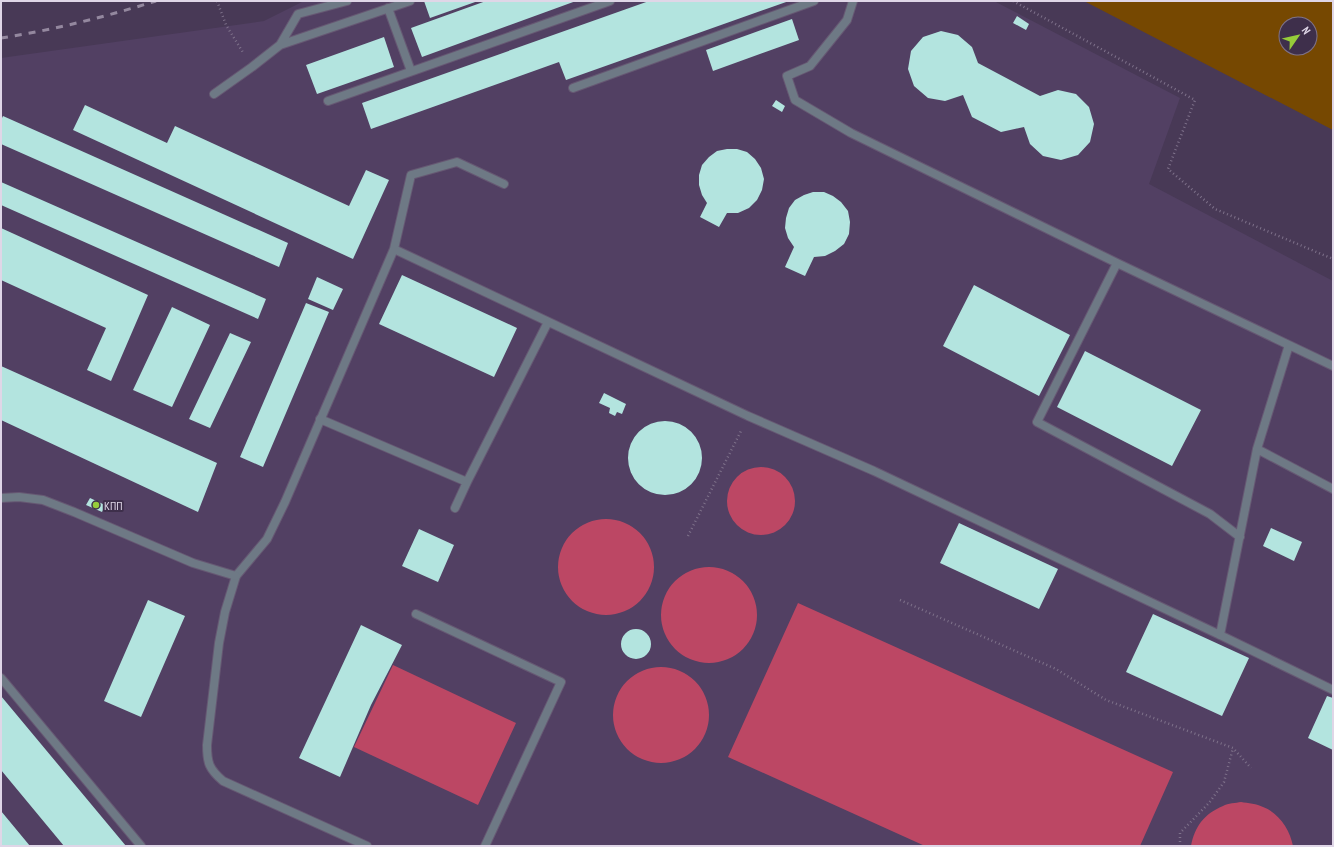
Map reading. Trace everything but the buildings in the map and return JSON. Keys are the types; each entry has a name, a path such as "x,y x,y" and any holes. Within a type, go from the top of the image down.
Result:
{"street":[{"path":"280,45 298,14 347,1"},
{"path":"214,94 280,45 410,1"},
{"path":"328,101 610,1"},
{"path":"573,88 814,1"},
{"path":"853,1 847,20 810,66 787,76 795,100 851,133 1117,263 1333,366"},
{"path":"388,8 411,71"},
{"path":"367,846 277,805 237,789 223,782 212,772 207,759 207,745 214,674 225,612 236,576 267,539 285,502 394,249 411,175 457,162 504,184"},
{"path":"394,249 748,416 874,471 1333,690"},
{"path":"1117,263 1036,422 1210,514 1240,537"},
{"path":"455,508 548,322"},
{"path":"1220,635 1257,449 1289,345"},
{"path":"320,420 467,482"},
{"path":"1257,449 1333,489"},
{"path":"1,498 19,497 43,500 193,563 236,576"},
{"path":"416,614 561,682 485,846"},
{"path":"1,678 140,846"}],"path":[{"path":"217,1 226,25 252,67"},
{"path":"1013,1 1195,100 1168,169 1215,209 1333,259"},
{"path":"688,536 748,416"},
{"path":"900,600 1056,669 1106,700 1233,748 1251,768"},
{"path":"1180,846 1180,833 1208,803 1224,782 1233,748"}],"shaded area":[{"path":"304,1 994,1 1180,98 1149,184 1333,281 1333,846 1,846 1,58 264,21"},
{"path":"1084,1 1333,1 1333,130"},
{"path":"754,467 768,467 780,472 790,482 795,494 795,508 790,520 780,530 768,535 754,535 742,530 732,520 727,508 727,494 732,482 742,472"},
{"path":"606,519 624,523 633,527 640,533 646,540 650,549 654,567 650,585 646,594 640,601 633,607 624,611 606,615 588,611 579,607 572,601 566,594 562,585 558,567 562,549 566,540 572,533 579,527 588,523"},
{"path":"709,567 727,571 736,575 743,581 749,588 753,597 757,615 753,633 749,642 743,649 736,655 727,659 709,663 691,659 682,655 675,649 669,642 665,633 661,615 665,597 669,588 675,581 682,575 691,571"},
{"path":"798,603 1173,772 1140,846 925,846 728,757"},
{"path":"393,665 516,723 478,805 354,747"},
{"path":"661,667 679,671 688,675 695,681 701,688 705,697 709,715 705,733 701,742 695,749 688,755 679,759 661,763 643,759 634,755 627,749 621,742 617,733 613,715 617,697 621,688 627,681 634,675 643,671"},
{"path":"1241,802 1261,806 1274,813 1286,828 1292,840 1293,846 1191,846 1195,832 1206,817 1216,809 1225,805"}],"railway":[{"path":"1,38 79,22 156,1"}],"place":[{"name":"КПП","path":"96,505"}]}
